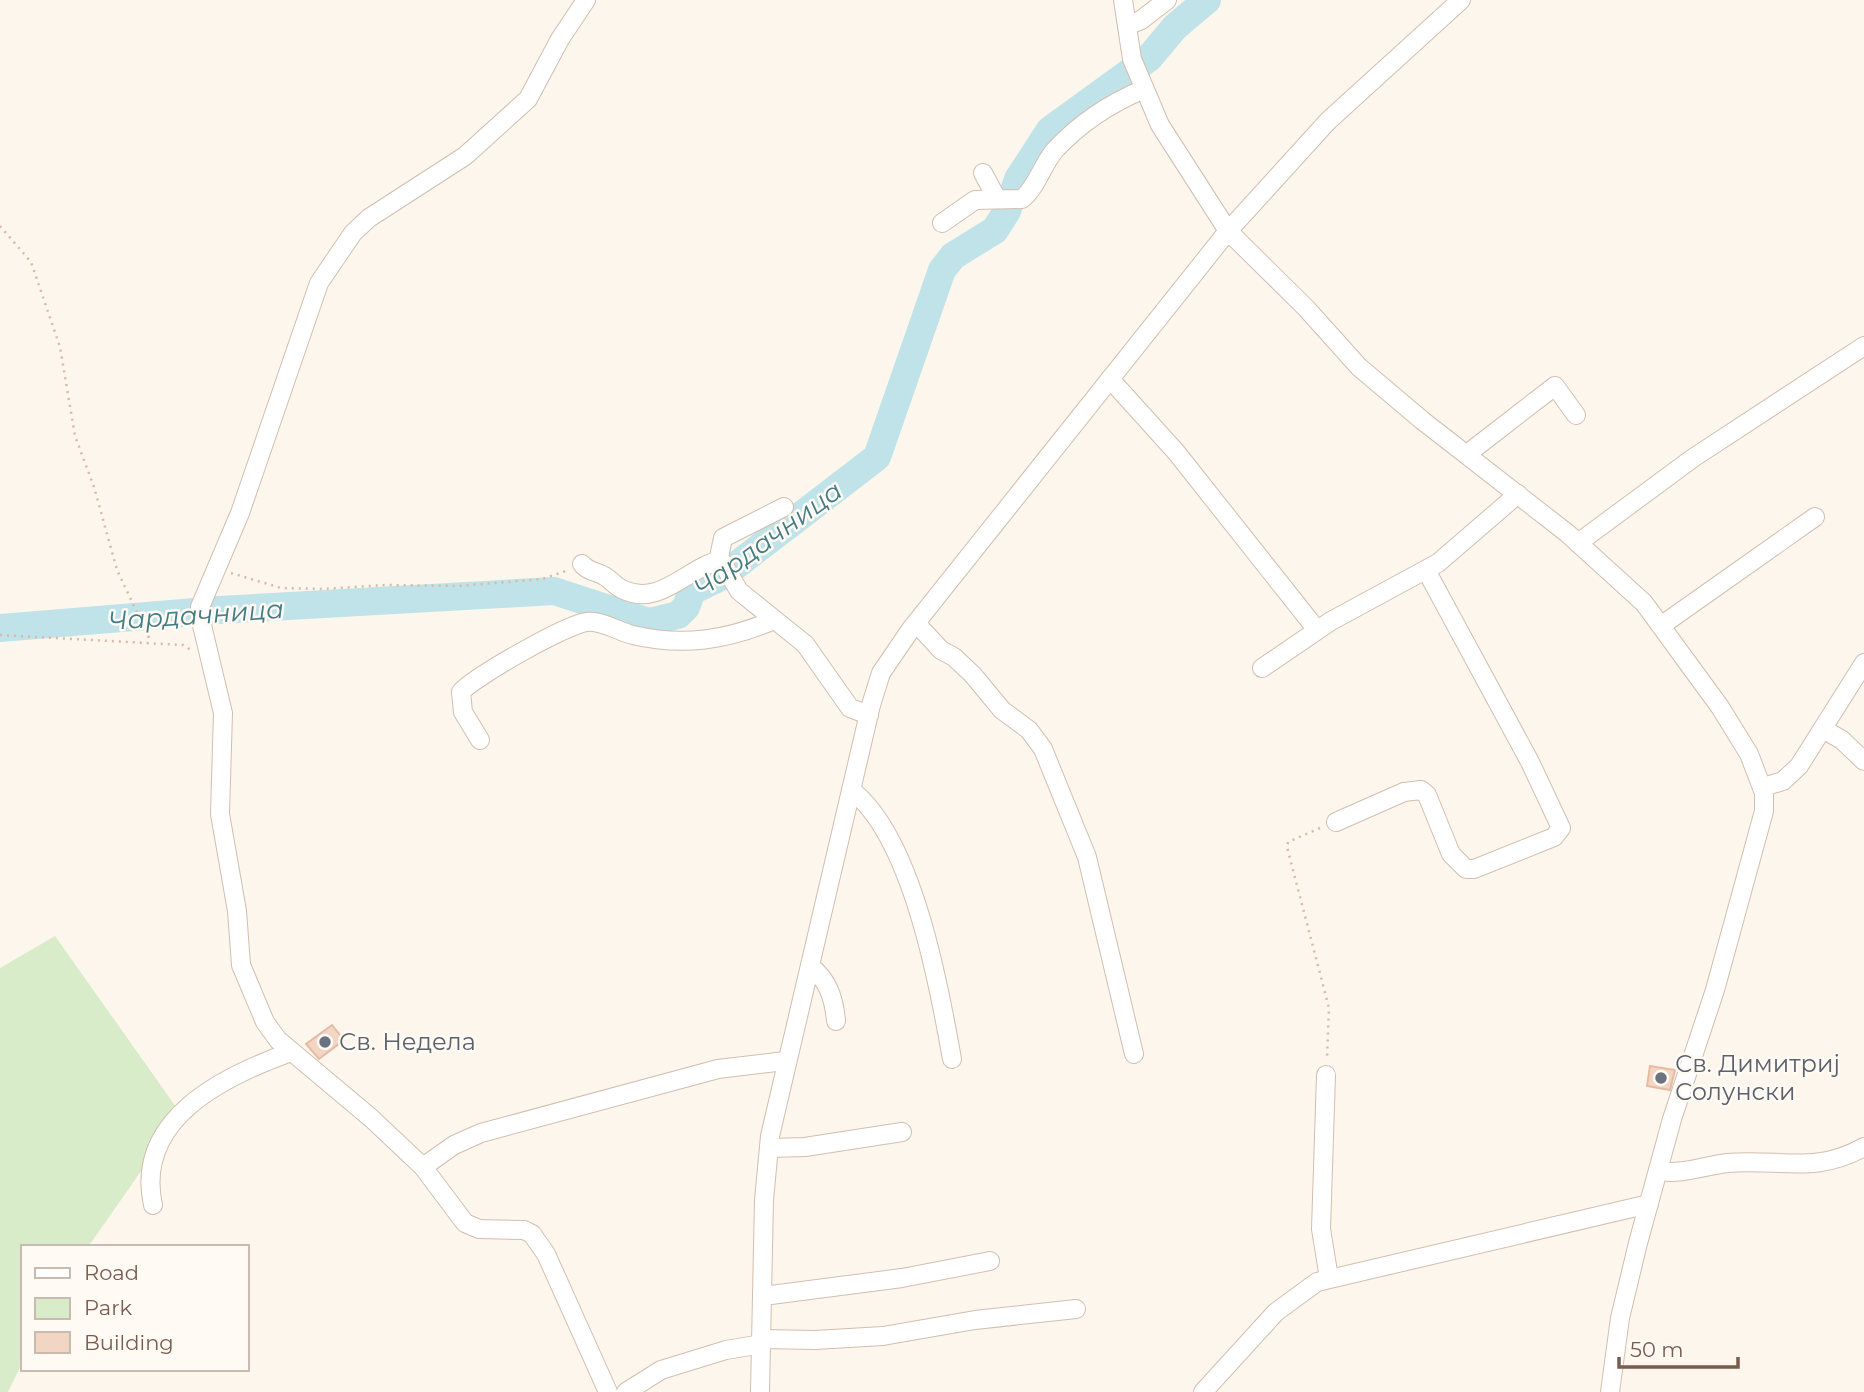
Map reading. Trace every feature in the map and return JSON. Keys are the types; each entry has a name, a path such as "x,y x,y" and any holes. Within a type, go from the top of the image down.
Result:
{"street":[{"path":"586,0 528,99 466,156 369,218 339,251 319,283 218,569 200,612 223,713 220,814 237,911 241,965 265,1022 291,1052 371,1118 423,1167 471,1227 513,1228 532,1234 538,1241 608,1392"},
{"path":"1123,0 1138,74 1178,156 1228,231 1306,308 1359,368 1578,543 1644,603 1720,707 1749,754 1763,788 1764,811 1716,990 1658,1171 1620,1318 1610,1392"},
{"path":"1127,26 1167,0"},
{"path":"760,1392 764,1200 769,1147 785,1061 881,673 916,623 1228,231 1328,121 1461,0"},
{"path":"942,223 975,200 1027,195 1055,151 1112,104 1138,74"},
{"path":"983,173 1006,199"},
{"path":"1578,543 1693,458 1864,346"},
{"path":"1110,379 1176,452 1317,629"},
{"path":"1467,454 1555,386 1576,415"},
{"path":"1262,668 1317,629 1426,570 1518,494"},
{"path":"784,508 723,537 718,551 739,591 805,644 850,708 869,715"},
{"path":"1662,625 1815,517"},
{"path":"582,564 589,571 605,576 617,587 636,595 677,584 700,566 725,568"},
{"path":"1336,822 1404,792 1421,790 1427,795 1451,854 1466,869 1474,869 1554,837 1561,828 1530,762 1426,570"},
{"path":"480,740 463,712 459,698 461,692 546,638 570,627 594,622 643,638 682,643 739,634 774,620"},
{"path":"916,623 942,650 964,666 1002,710 1029,730 1043,749 1087,857 1134,1054"},
{"path":"1763,788 1791,775 1864,663"},
{"path":"1823,729 1842,740 1864,761"},
{"path":"851,790 873,809 882,822 907,880 934,975 952,1059"},
{"path":"810,966 819,973 830,990 836,1021"},
{"path":"153,1205 149,1185 152,1167 161,1142 181,1114 202,1093 229,1077 291,1052"},
{"path":"423,1167 454,1144 481,1133 719,1069 785,1061"},
{"path":"1326,1075 1321,1229 1329,1278"},
{"path":"769,1147 804,1147 902,1132"},
{"path":"1658,1171 1677,1173 1740,1162 1826,1164 1864,1147"},
{"path":"1203,1392 1276,1312 1306,1289 1329,1278 1649,1205"},
{"path":"763,1296 902,1278 990,1261"},
{"path":"626,1392 661,1370 762,1341 883,1336 975,1320 1076,1309"}],"path":[{"path":"0,226 31,262 60,348 75,436 94,486 117,570 151,642"},
{"path":"218,569 281,588 323,589 385,585 459,586 542,579 582,564"},
{"path":"0,635 183,645 209,660"},
{"path":"1326,1075 1329,1008 1287,848 1288,842 1336,822"}],"green space":[{"path":"55,936 181,1114 89,1245 21,1245 21,1365 8,1392 0,1392 0,968"}],"building":[{"name":"Св. Недела","path":"332,1025 344,1040 319,1059 306,1044"},
{"name":"Св. Димитриј Солунски","path":"1650,1066 1675,1070 1670,1090 1647,1086"}],"waterway":[{"name":"Чардачница","path":"0,628 219,610 554,591 649,622 678,615 686,607 692,591 721,577 877,457 942,270 953,256 995,230 1007,211 1018,179 1050,130 1149,58 1175,27 1207,0"}],"place":[{"name":"Св. Недела","path":"325,1042"},
{"name":"Св. Димитриј Солунски","path":"1661,1078"}]}
